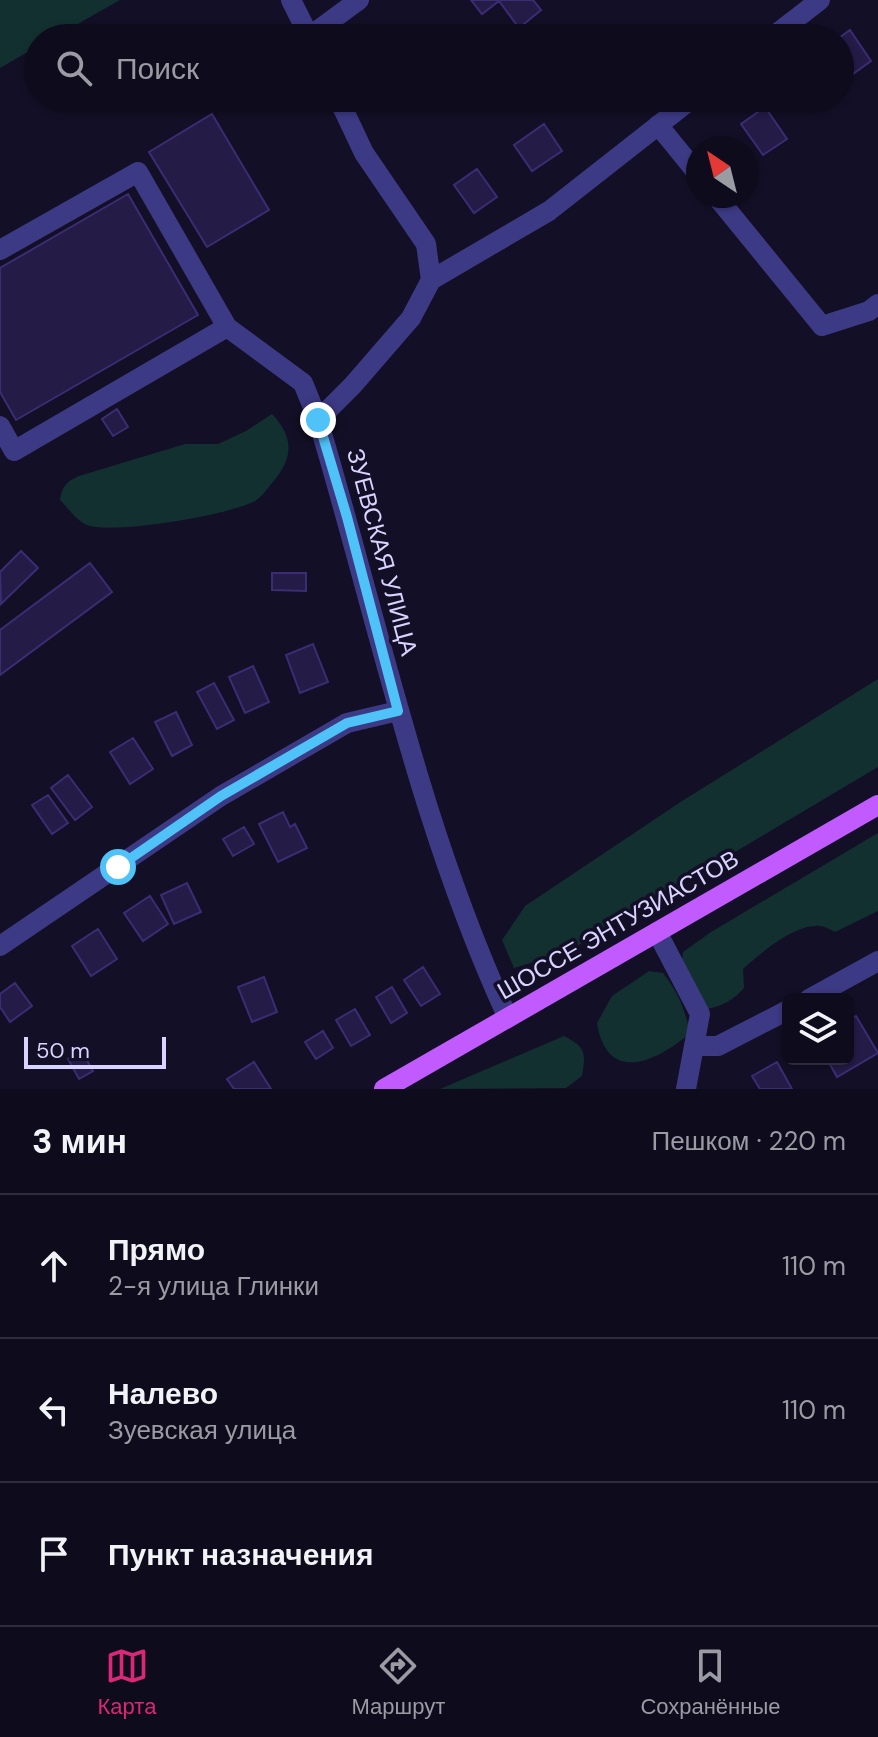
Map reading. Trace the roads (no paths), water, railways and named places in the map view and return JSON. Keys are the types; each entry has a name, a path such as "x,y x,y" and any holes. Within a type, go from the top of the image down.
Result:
{"main road":[{"name":"ШОССЕ ЭНТУЗИАСТОВ","path":"384,1089 878,805"}],"street":[{"path":"291,0 303,24"},
{"path":"327,24 359,0"},
{"path":"789,24 820,0"},
{"path":"345,112 364,153 426,244 431,280"},
{"path":"318,420 411,318 431,280 549,211 675,112"},
{"path":"658,125 686,159"},
{"path":"0,250 138,172 227,327 14,451 0,426"},
{"path":"726,208 822,326 869,311 878,304"},
{"name":"ЗУЕВСКАЯ УЛИЦА","path":"227,327 303,383 318,420 347,517 398,711 483,965 508,1018"},
{"path":"0,946 221,796 347,723 398,711"},
{"path":"657,932 700,1014 686,1089"},
{"path":"820,993 878,961"},
{"path":"696,1046 718,1046 782,1013"}]}
